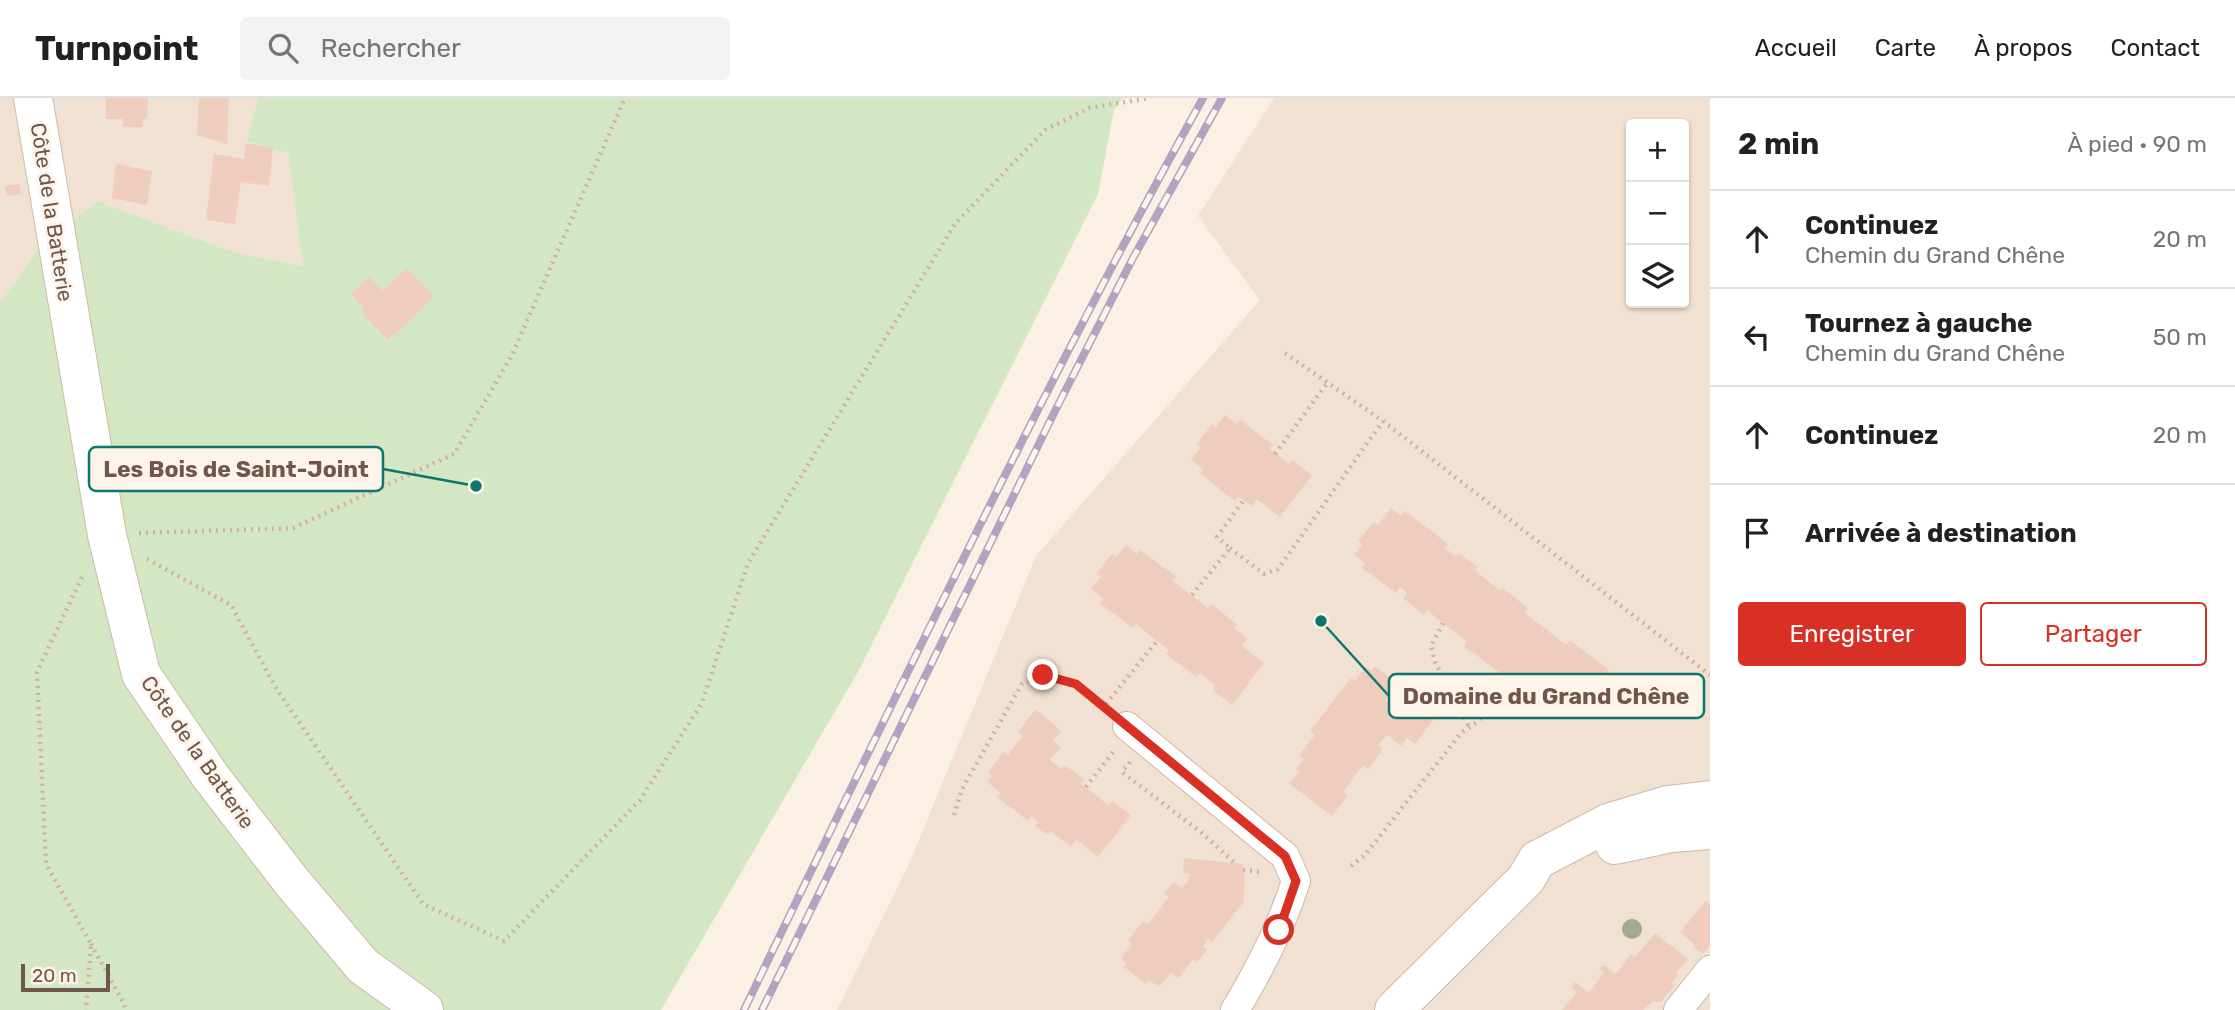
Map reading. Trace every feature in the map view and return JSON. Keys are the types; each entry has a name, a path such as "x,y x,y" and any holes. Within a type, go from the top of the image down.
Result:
{"main road":[{"name":"Côte de la Batterie","path":"33,98 107,535 141,674 211,777 292,882 363,966 424,1010"},
{"path":"1394,1010 1526,879 1537,860 1608,823 1668,805 1710,800"},
{"path":"1526,879 1550,877 1610,846 1672,833 1710,830"}],"street":[{"path":"1134,732 1285,856 1296,881 1279,930 1235,1010"},
{"path":"1688,1006 1710,970"}],"path":[{"path":"107,535 293,528 454,454 511,356 625,98"},
{"path":"107,535 161,568 231,605 276,688 423,904 504,941 640,800 702,703 748,563 955,224 1045,130 1089,108 1149,98"},
{"path":"1286,353 1383,421 1710,675"},
{"path":"1275,454 1328,382"},
{"path":"1243,500 1217,537 1264,574 1278,569 1383,421"},
{"path":"107,535 90,561 37,672 46,864 125,1010"},
{"path":"1192,595 1230,548"},
{"path":"1443,623 1431,646 1435,662 1469,727"},
{"path":"1103,707 1157,641"},
{"path":"954,815 962,789 1022,684 1043,675 1076,684 1134,732"},
{"path":"1351,866 1365,855 1461,733 1516,678"},
{"path":"1086,787 1134,732"},
{"path":"1134,732 1122,772 1202,833 1235,863"},
{"path":"1243,870 1255,872"},
{"path":"86,1010 91,944"}],"shaded area":[{"path":"0,98 258,98 247,141 288,153 303,266 236,253 97,201 37,250 0,303"},
{"path":"1274,98 1710,98 1710,1010 837,1010 909,864 1036,556 1260,300 1198,216"}],"green space":[{"path":"258,98 1123,98 1114,110 1098,194 859,670 661,1010 0,1010 0,303 37,250 97,201 236,253 303,266 288,153 247,141"}],"building":[{"path":"106,98 148,98 147,119 143,119 143,127 123,127 123,119 106,119"},
{"path":"199,98 229,98 227,144 197,135"},
{"path":"246,143 273,148 269,186 241,182 235,224 206,220 214,154 244,159"},
{"path":"116,164 152,171 147,205 112,198"},
{"path":"19,184 21,194 7,196 5,186"},
{"path":"406,268 434,297 388,340 361,312 364,309 351,294 369,277 382,291"},
{"path":"1225,415 1237,424 1240,420 1273,445 1269,449 1289,464 1292,460 1312,475 1280,517 1257,499 1252,507 1238,496 1235,501 1200,473 1203,469 1191,460 1201,447 1197,444 1212,424 1216,427"},
{"path":"1391,508 1401,516 1405,511 1448,544 1445,548 1456,556 1459,553 1478,567 1475,570 1500,591 1502,588 1528,608 1525,613 1566,645 1570,640 1609,670 1577,712 1555,696 1549,704 1536,694 1532,699 1518,688 1522,684 1511,674 1507,678 1464,646 1467,641 1427,610 1424,615 1403,598 1407,593 1404,590 1400,587 1396,593 1361,567 1365,563 1354,555 1362,545 1358,541 1374,522 1378,525"},
{"path":"1126,545 1137,554 1140,550 1177,577 1173,581 1208,608 1211,604 1237,624 1234,628 1247,638 1242,646 1264,663 1232,705 1213,690 1215,685 1200,673 1196,677 1166,654 1169,650 1136,624 1133,628 1100,603 1103,598 1091,589 1101,577 1096,574 1112,554 1116,557"},
{"path":"1366,667 1371,671 1375,667 1397,683 1385,700 1405,714 1417,699 1437,715 1415,744 1407,738 1401,746 1387,735 1378,745 1383,749 1368,769 1363,765 1343,792 1347,796 1332,816 1289,783 1299,772 1296,770 1304,759 1299,755 1315,735 1310,731 1351,678 1355,681"},
{"path":"1036,709 1061,731 1053,741 1061,747 1050,760 1062,769 1065,765 1084,779 1080,783 1108,805 1112,801 1131,815 1098,857 1076,839 1071,847 1050,831 1047,835 1035,826 1038,822 1031,816 1028,821 997,797 1001,793 987,782 992,776 988,773 1003,752 1008,755 1023,735 1018,732"},
{"path":"1184,858 1242,864 1245,880 1243,903 1212,942 1208,939 1203,947 1207,950 1197,963 1193,959 1178,979 1171,973 1159,987 1149,980 1146,984 1124,967 1126,963 1121,958 1132,944 1128,941 1143,921 1148,924 1169,897 1164,893 1174,882 1182,888 1188,881 1190,874 1183,873"},
{"path":"1706,901 1710,904 1710,945 1703,954 1680,932"},
{"path":"1655,933 1688,959 1676,973 1678,975 1671,984 1674,986 1661,1002 1653,1001 1643,1010 1562,1010 1577,992 1571,988 1575,982 1589,993 1604,973 1599,969 1603,965 1616,974 1631,954 1635,957"}],"railway":[{"path":"744,1010 1024,437 1203,98"},
{"path":"762,1010 1055,411 1133,258 1222,98"}],"place":[{"name":"Les Bois de Saint-Joint","path":"476,486"},
{"name":"Domaine du Grand Chêne","path":"1321,621"}],"route":[{"path":"1043,675 1076,684 1285,856 1296,881 1279,930"}]}
